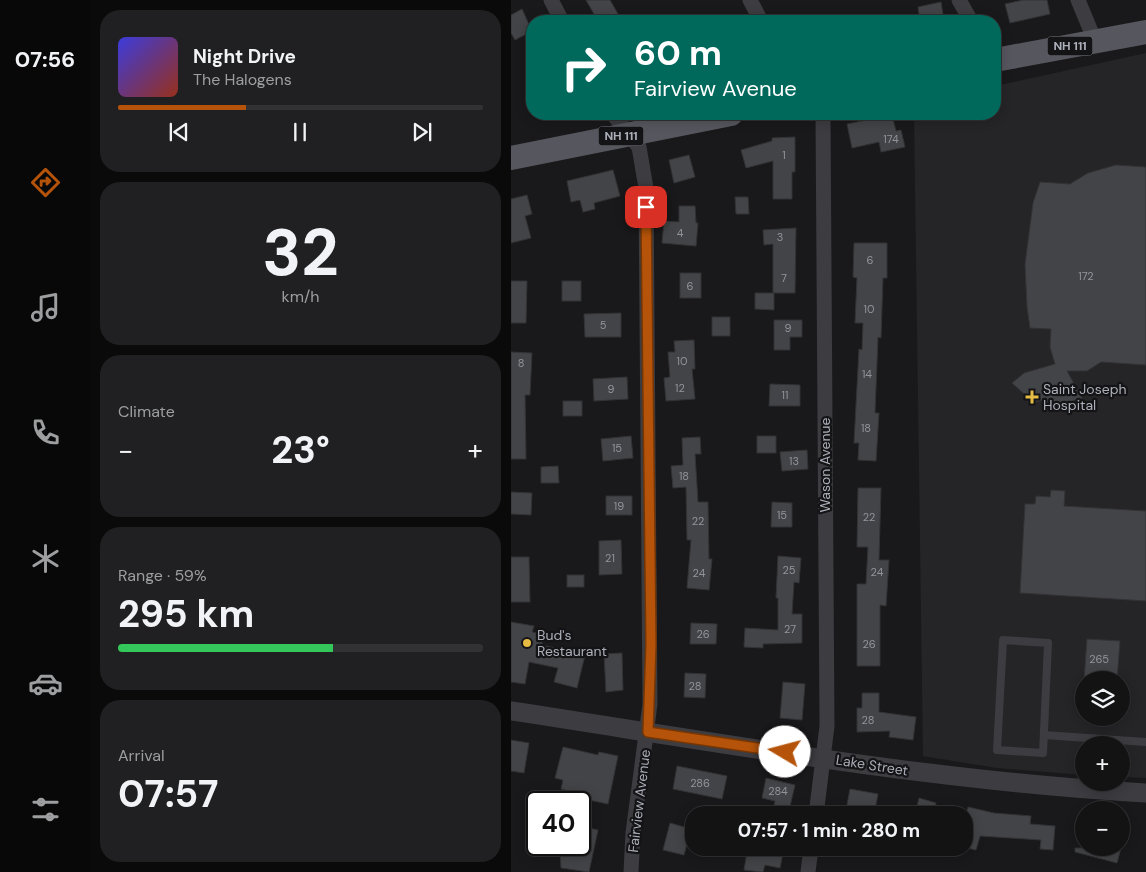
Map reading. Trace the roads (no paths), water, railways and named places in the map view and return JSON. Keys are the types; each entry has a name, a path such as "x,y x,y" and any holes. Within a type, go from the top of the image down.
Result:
{"main road":[{"name":"NH 111","path":"1001,59 1146,32"},
{"name":"NH 111","path":"511,158 700,120"}],"street":[{"path":"551,0 559,15"},
{"path":"750,0 758,15"},
{"path":"959,0 968,15"},
{"path":"1077,0 1095,41"},
{"name":"Fairview Avenue","path":"618,120 639,147 646,188 651,644 648,732 633,833 631,872"},
{"name":"Wason Avenue","path":"817,806 827,716 823,120"},
{"name":"Lake Street","path":"511,711 998,782 1146,793"},
{"path":"808,872 810,856"}],"lane":[{"path":"1003,640 1048,643 1044,734 1043,753 997,750 1003,640"},
{"path":"1044,734 1146,742"}],"place":[{"name":"Saint Joseph Hospital","path":"1032,397"},
{"name":"Bud's Restaurant","path":"527,643"}]}
